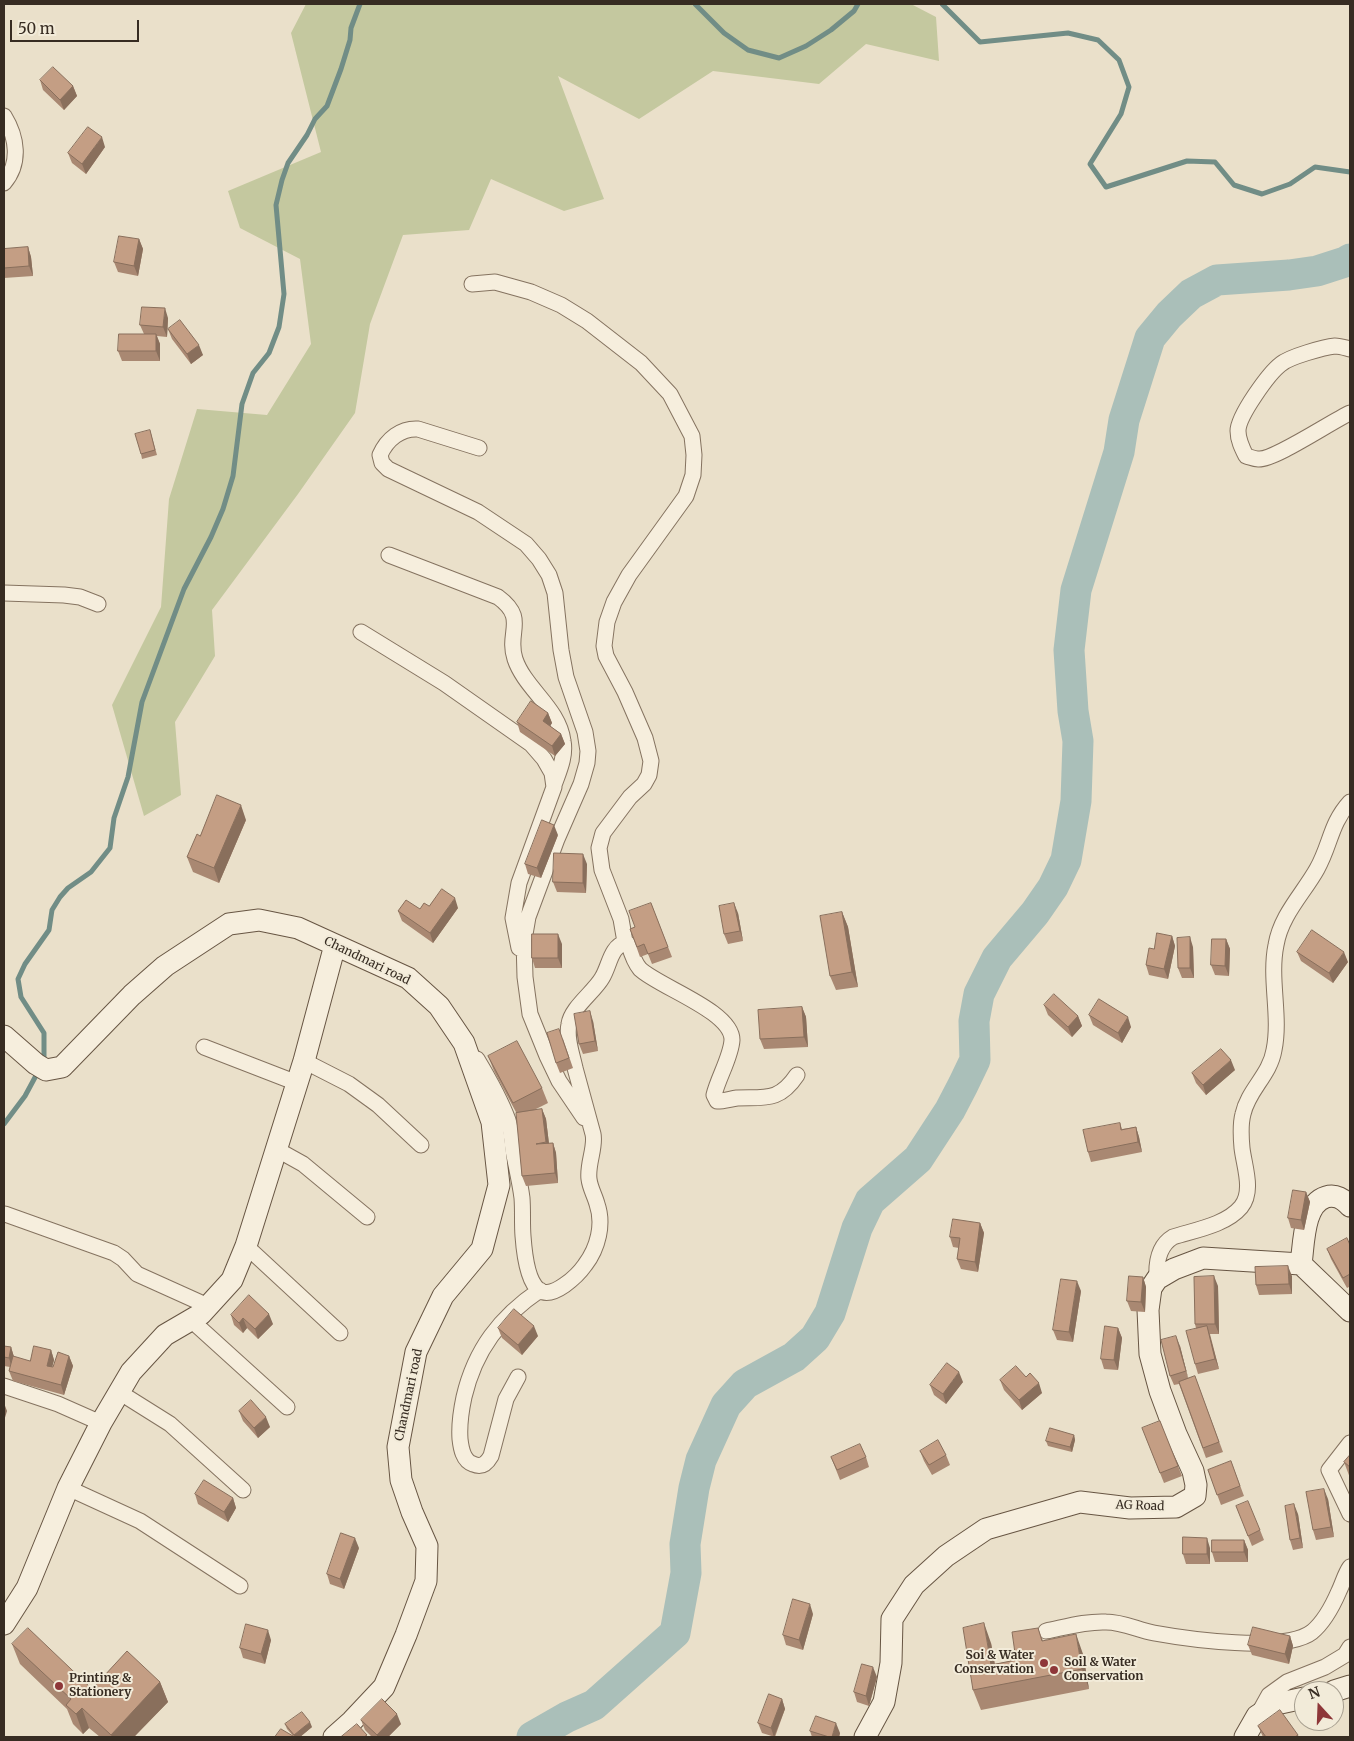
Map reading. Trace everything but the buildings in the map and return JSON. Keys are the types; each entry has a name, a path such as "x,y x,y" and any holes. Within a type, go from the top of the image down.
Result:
{"main road":[{"name":"Chandmari road","path":"4,1036 36,1064 46,1070 62,1067 132,995 165,966 229,924 259,920 298,928 408,978 440,1006 464,1043 492,1122 499,1185 482,1249 443,1296 416,1352 398,1447 401,1480 427,1546 426,1581 384,1687 334,1737"},
{"path":"4,1624 27,1588 68,1488 101,1423 131,1372 165,1335 201,1314 232,1280 246,1246 304,1061 335,945"},
{"path":"1301,1264 1309,1213 1314,1203 1324,1197 1332,1196 1343,1200 1350,1206"},
{"path":"1158,1279 1174,1269 1203,1258 1301,1264 1350,1312"},
{"name":"AG Road","path":"865,1737 884,1702 891,1663 892,1619 914,1585 946,1556 986,1529 1080,1502 1130,1508 1176,1507 1195,1496 1196,1485 1193,1471 1176,1434 1160,1391 1150,1354 1148,1310 1151,1288 1158,1279"},
{"path":"1244,1737 1257,1716 1276,1704 1294,1700"}],"street":[{"path":"4,116 17,148 14,165 4,183"},
{"path":"472,284 494,282 531,292 561,305 587,321 641,363 670,394 692,436 694,465 686,496 629,575 614,602 606,622 604,646 606,656 625,692 645,738 651,761 649,775 644,784 630,797 604,833 599,848 602,870 621,918 625,942 629,945 641,969 713,1013 724,1023 730,1033 732,1039 730,1049 714,1095 717,1101 736,1098 767,1098 781,1093 790,1086 797,1076"},
{"path":"1350,349 1336,346 1302,354 1282,362 1268,375 1248,408 1238,429 1240,445 1246,456 1259,460 1284,451 1333,421 1350,413"},
{"path":"479,448 418,429 409,429 390,440 380,455 382,463 388,469 478,512 526,544 539,559 549,575 555,593 566,677 585,732 588,763 528,917 524,940 525,977"},
{"path":"389,556 498,597 506,603 513,611 515,623 512,646 515,660 522,674 560,725 564,741 564,754 519,883 513,918 525,977 530,1014 547,1056 560,1081 590,1127"},
{"path":"4,593 64,595 80,597 98,604"},
{"path":"361,632 444,683 531,744 544,759 552,773 554,787"},
{"path":"1158,1279 1156,1266 1166,1241 1226,1219 1243,1206 1248,1187 1242,1148 1243,1114 1248,1098 1271,1063 1274,1050 1276,1008 1274,961 1276,944 1283,922 1318,868 1333,827 1342,811 1350,802"},
{"path":"464,1043 477,1059 490,1081 509,1123 522,1199 524,1248 530,1273 540,1290 546,1292 555,1291 578,1274 588,1262 595,1248 601,1219 589,1177 593,1136 570,1047 569,1021 602,978 614,951 619,944 625,942"},
{"path":"204,1047 297,1083"},
{"path":"304,1061 349,1084 378,1105 421,1145"},
{"path":"276,1150 303,1164 368,1217"},
{"path":"5,1214 114,1253 123,1259 136,1274 208,1306"},
{"path":"246,1246 340,1333"},
{"path":"518,1377 506,1399 488,1462 480,1466 471,1464 464,1458 460,1446 459,1432 467,1384 476,1359 506,1317 540,1290"},
{"path":"192,1320 287,1407"},
{"path":"4,1386 58,1404 101,1423"},
{"path":"119,1392 170,1424 243,1490"},
{"path":"1350,1443 1328,1470 1350,1514"},
{"path":"68,1488 140,1521 240,1586"},
{"path":"1046,1631 1084,1623 1107,1622 1126,1624 1152,1632 1206,1641 1274,1643 1311,1633 1323,1620 1340,1591 1350,1567"},
{"path":"1257,1716 1269,1694 1287,1682 1325,1667 1345,1654 1350,1647"}],"green space":[{"path":"306,4 911,4 936,17 939,61 866,44 819,84 713,71 639,119 558,76 604,199 564,211 491,179 469,230 403,235 370,324 355,413 212,610 215,656 175,722 181,795 144,816 112,705 161,607 169,499 197,409 267,415 311,344 300,259 240,228 228,191 321,152 291,33"}],"waterway":[{"path":"42,1062 44,1060 44,1033 21,997 18,979 25,964 49,930 52,910 60,897 68,888 91,872 110,848 114,818 128,777 142,702 184,589 223,509 233,476 242,404 253,373 269,353 279,327 284,294 276,205 282,180 288,163 307,135 315,119 327,106 341,69 350,40 351,28 360,4"},
{"path":"695,4 724,33 748,50 779,58 806,46 831,30 854,11 858,4"},
{"path":"942,4 980,42 1068,33 1098,40 1119,60 1129,87 1121,114 1090,164 1106,187 1187,161 1215,162 1234,185 1262,194 1290,184 1315,167 1350,172"},
{"path":"532,1737 567,1717 594,1705 675,1633 686,1573 685,1544 694,1488 701,1460 726,1405 745,1384 794,1357 815,1338 830,1313 857,1228 870,1201 918,1159 950,1110 975,1060 974,1021 979,994 997,958 1035,913 1053,887 1066,860 1076,801 1078,741 1073,711 1069,650 1076,590 1119,452 1124,420 1150,338 1169,315 1191,294 1217,280 1317,271 1350,259"},
{"path":"4,1124 25,1096 39,1070"}],"place":[{"name":"Soi & Water Conservation","path":"1044,1663"},
{"name":"Soil & Water Conservation","path":"1054,1670"},
{"name":"Printing & Stationery","path":"59,1686"}]}
